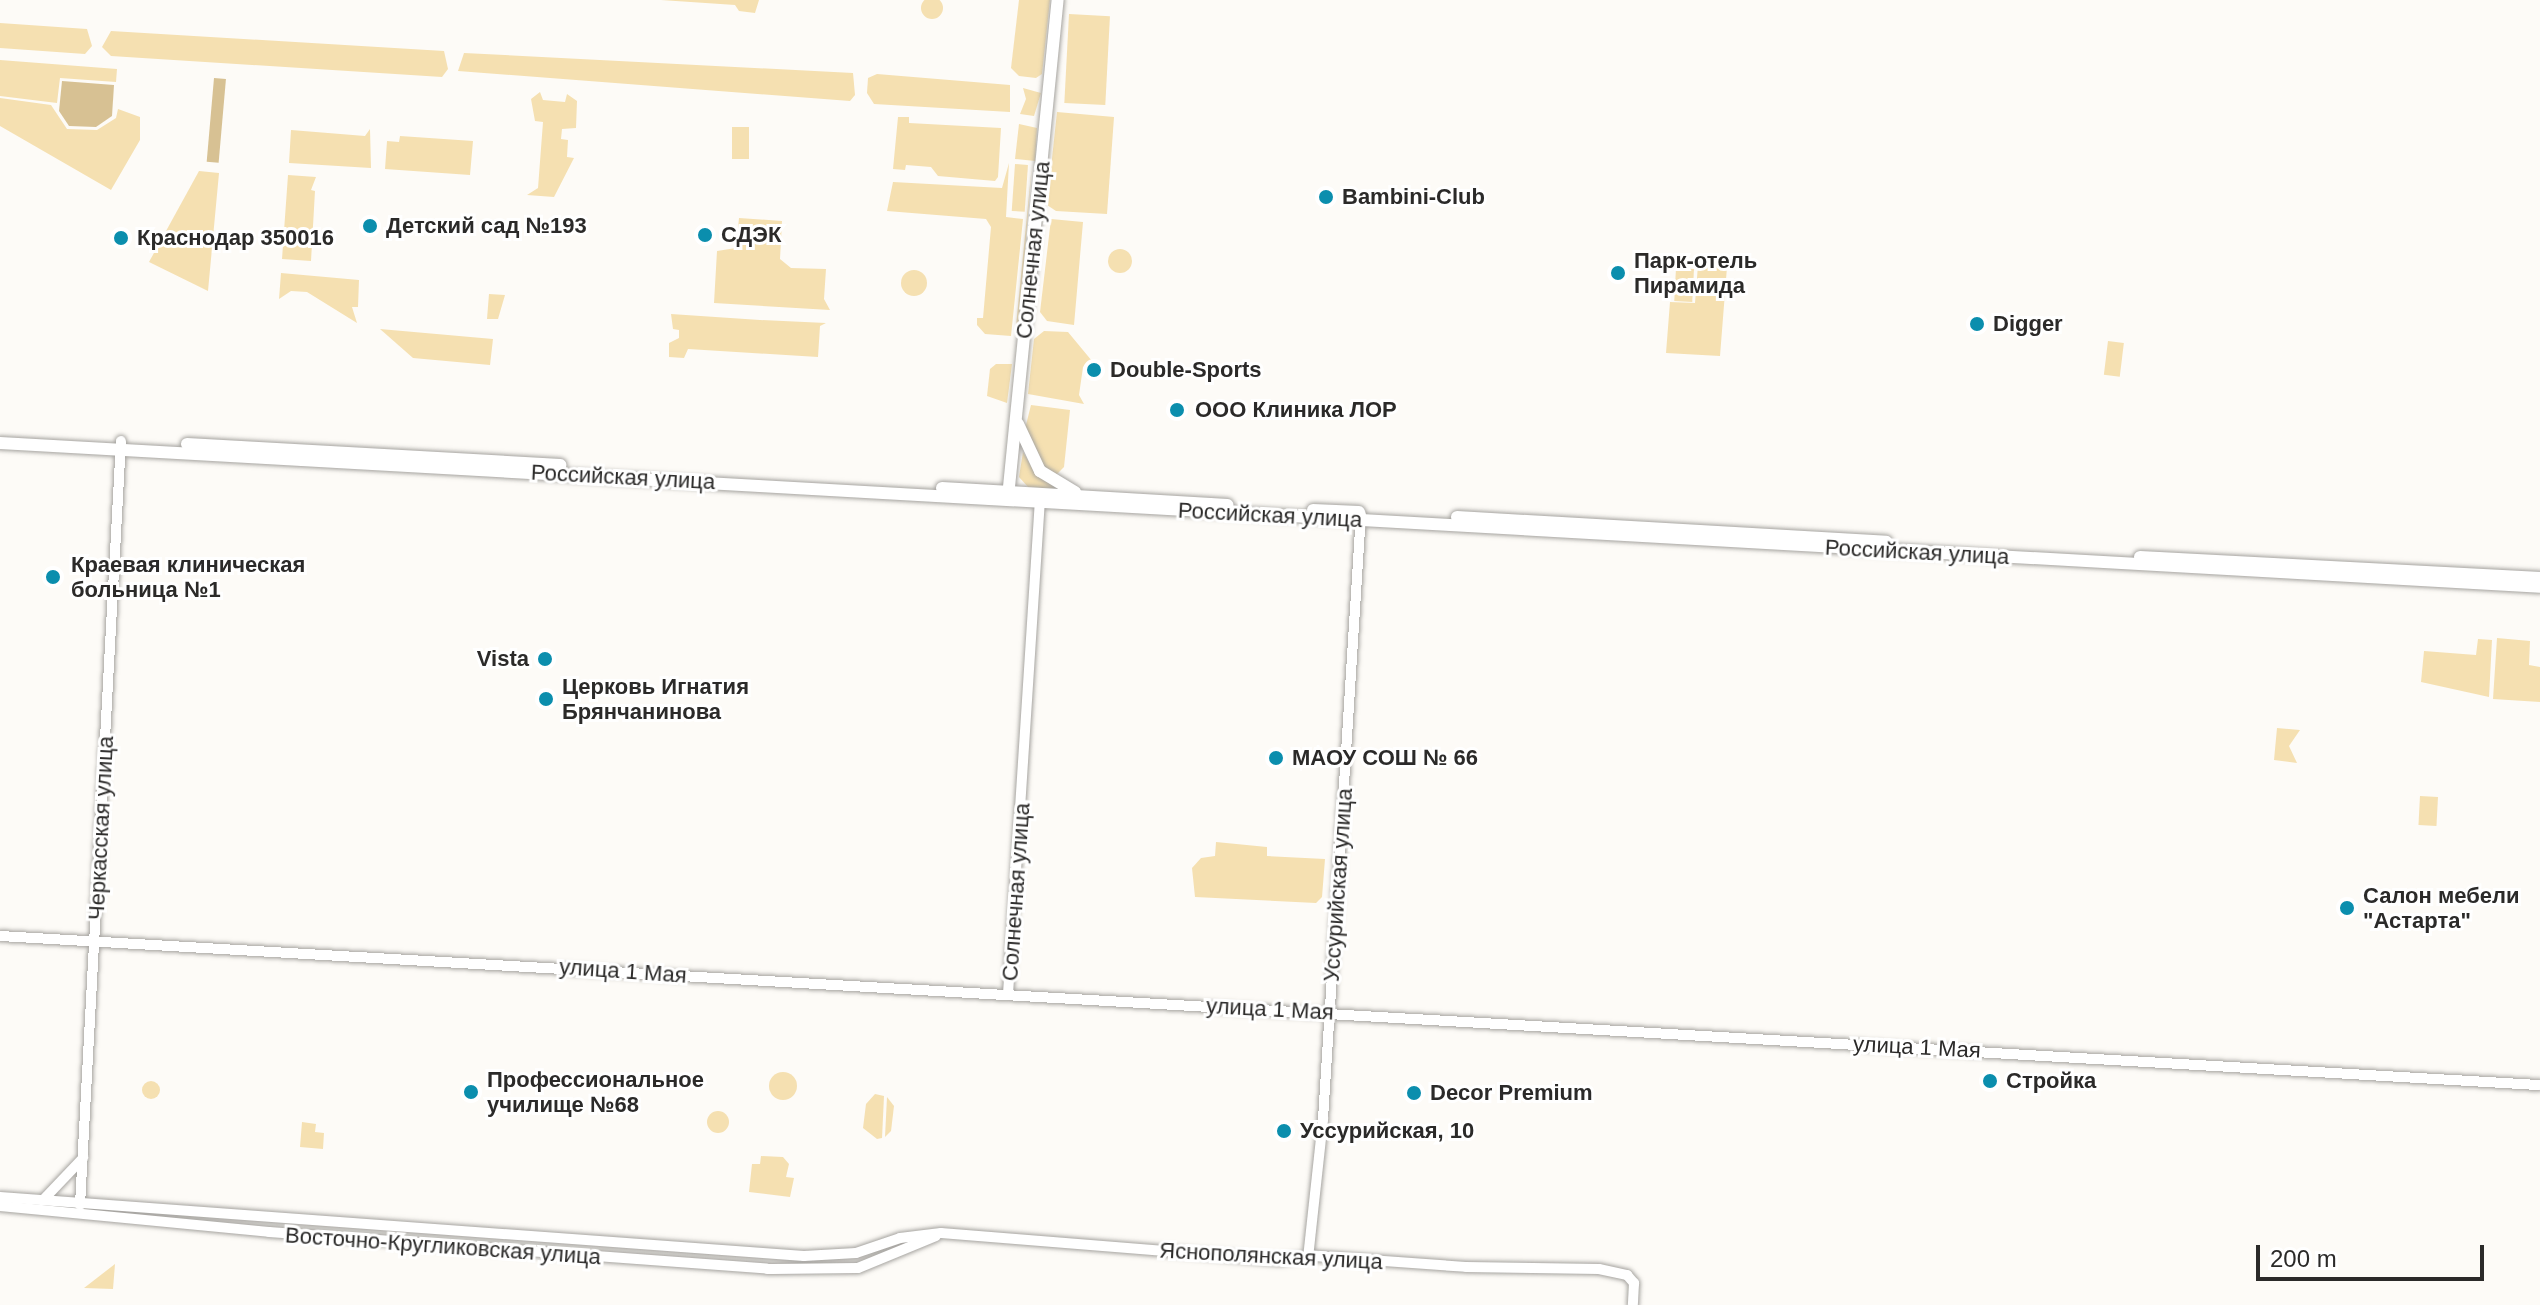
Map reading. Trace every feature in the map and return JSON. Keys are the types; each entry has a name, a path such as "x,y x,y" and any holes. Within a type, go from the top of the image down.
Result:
{"main road":[{"name":"Солнечная улица","path":"1008,496 1058,0"},
{"path":"1016,418 1040,471 1083,495"},
{"name":"Российская улица","path":"0,435 1008,496 1083,495 1361,516 2540,587"},
{"name":"Российская улица","path":"0,443 120,444"},
{"name":"Российская улица","path":"1008,496 1040,502 2540,578"}],"street":[{"name":"Черкасская улица","path":"79,1214 96,941 120,444"},
{"name":"Солнечная улица","path":"1008,994 1040,502"},
{"name":"Уссурийская улица","path":"1308,1258 1329,1012 1361,516"},
{"name":"улица 1 Мая","path":"0,936 2540,1085"},
{"path":"44,1199 83,1158"},
{"name":"Восточно-Кругликовская улица","path":"0,1197 804,1256 880,1246 941,1233"},
{"name":"Восточно-Кругликовская улица","path":"0,1206 804,1270 858,1268 941,1233"},
{"name":"Яснополянская улица","path":"941,1233 1280,1260 1308,1258 1602,1269 1619,1271 1634,1283 1633,1305"},
{"path":"804,1256 804,1270"}],"shaded area":[{"path":"932,-3 940,0 943,8 940,16 932,19 924,16 921,8 924,0"},
{"path":"661,0 759,0 755,13 739,11 735,5"},
{"path":"1019,0 1050,0 1042,74 1036,78 1019,76 1011,68"},
{"path":"1069,14 1110,16 1105,105 1064,103"},
{"path":"0,23 87,29 92,46 85,54 0,48"},
{"path":"111,31 444,51 448,69 442,77 111,56 102,47"},
{"path":"464,53 853,73 855,95 850,101 458,71"},
{"path":"0,60 117,69 116,82 60,78 57,103 0,96"},
{"path":"877,74 1010,85 1010,112 874,104 867,93 868,78"},
{"path":"214,78 226,79 219,163 207,162"},
{"path":"62,81 114,85 112,116 96,127 69,126 59,111"},
{"path":"1023,88 1041,93 1034,116 1020,114 1026,99"},
{"path":"540,92 543,100 565,102 567,94 577,101 576,128 562,129 561,139 568,140 567,157 574,158 554,197 527,195 538,188 543,122 535,121 531,99"},
{"path":"0,98 51,105 67,129 97,130 116,118 118,109 140,117 140,140 111,190 0,126"},
{"path":"1057,112 1114,117 1107,214 1056,211 1047,205"},
{"path":"898,117 909,117 909,123 1001,128 998,177 995,181 938,176 931,167 906,165 905,170 893,169"},
{"path":"1019,124 1037,128 1035,161 1015,159"},
{"path":"732,127 749,127 749,159 732,159"},
{"path":"370,129 371,168 289,163 291,130 365,136"},
{"path":"400,136 473,141 470,175 385,169 387,141 399,142"},
{"path":"1009,163 1006,217 1023,219 1011,336 985,334 977,325 977,318 983,318 991,227 986,219 887,211 893,182 1002,188"},
{"path":"1015,164 1028,165 1025,212 1012,211"},
{"path":"1032,165 1018,336 1015,336"},
{"path":"199,171 219,173 208,291 149,262"},
{"path":"288,175 316,177 311,190 315,191 311,261 282,259"},
{"path":"739,218 782,221 780,259 791,268 826,269 824,299 830,310 714,303 717,251 736,248"},
{"path":"1051,219 1083,222 1074,325 1047,321 1040,312"},
{"path":"1120,249 1128,253 1132,261 1128,269 1120,273 1112,269 1108,261 1112,253"},
{"path":"1698,265 1727,267 1720,356 1666,353 1670,302 1695,303"},
{"path":"1676,268 1694,269 1692,302 1674,301"},
{"path":"914,270 923,274 927,283 923,292 914,296 905,292 901,283 905,274"},
{"path":"281,273 359,280 358,307 352,307 357,323 307,292 291,291 279,299"},
{"path":"489,294 505,295 498,319 487,319"},
{"path":"671,314 826,323 820,326 818,357 688,349 684,358 669,357 669,343 679,338 679,330 673,329"},
{"path":"380,329 493,339 490,365 413,358"},
{"path":"1044,331 1068,332 1092,361 1083,367 1079,395 1084,404 1028,394 1034,339"},
{"path":"2108,341 2124,343 2120,377 2104,375"},
{"path":"996,364 1012,364 1007,403 987,396 990,369"},
{"path":"1031,405 1070,410 1064,467 1055,476 1041,465 1025,429"},
{"path":"1023,452 1031,466 1056,489 1028,487 1019,477"},
{"path":"2497,638 2530,641 2529,665 2540,667 2540,702 2493,699"},
{"path":"2478,639 2492,640 2489,697 2421,682 2424,651 2476,655"},
{"path":"2277,728 2300,730 2289,746 2297,763 2274,760"},
{"path":"2420,796 2438,797 2436,826 2418,825"},
{"path":"1216,842 1267,847 1267,856 1325,859 1322,897 1316,903 1195,897 1192,868 1201,858 1215,856"},
{"path":"783,1072 793,1076 797,1086 793,1096 783,1100 773,1096 769,1086 773,1076"},
{"path":"151,1081 160,1090 151,1099 142,1090"},
{"path":"875,1094 884,1096 882,1138 877,1139 863,1128 866,1104"},
{"path":"887,1097 894,1106 891,1131 885,1137"},
{"path":"718,1111 726,1114 729,1122 726,1130 718,1133 710,1130 707,1122 710,1114"},
{"path":"302,1122 316,1124 315,1132 324,1133 323,1149 300,1147"},
{"path":"761,1156 783,1157 789,1164 786,1177 794,1178 790,1197 749,1192 752,1164 760,1164"},
{"path":"115,1264 113,1289 84,1288"}],"place":[{"name":"Bambini-Club","path":"1326,197"},
{"name":"Детский сад №193","path":"370,226"},
{"name":"СДЭК","path":"705,235"},
{"name":"Краснодар 350016","path":"121,238"},
{"name":"Парк-отель Пирамида","path":"1618,273"},
{"name":"Digger","path":"1977,324"},
{"name":"Double-Sports","path":"1094,370"},
{"name":"ООО Клиника ЛОР","path":"1177,410"},
{"name":"Краевая клиническая больница №1","path":"53,577"},
{"name":"Vista","path":"545,659"},
{"name":"Церковь Игнатия Брянчанинова","path":"546,699"},
{"name":"МАОУ СОШ № 66","path":"1276,758"},
{"name":"Салон мебели \"Астарта\"","path":"2347,908"},
{"name":"Стройка","path":"1990,1081"},
{"name":"Профессиональное училище №68","path":"471,1092"},
{"name":"Decor Premium","path":"1414,1093"},
{"name":"Уссурийская, 10","path":"1284,1131"}]}
